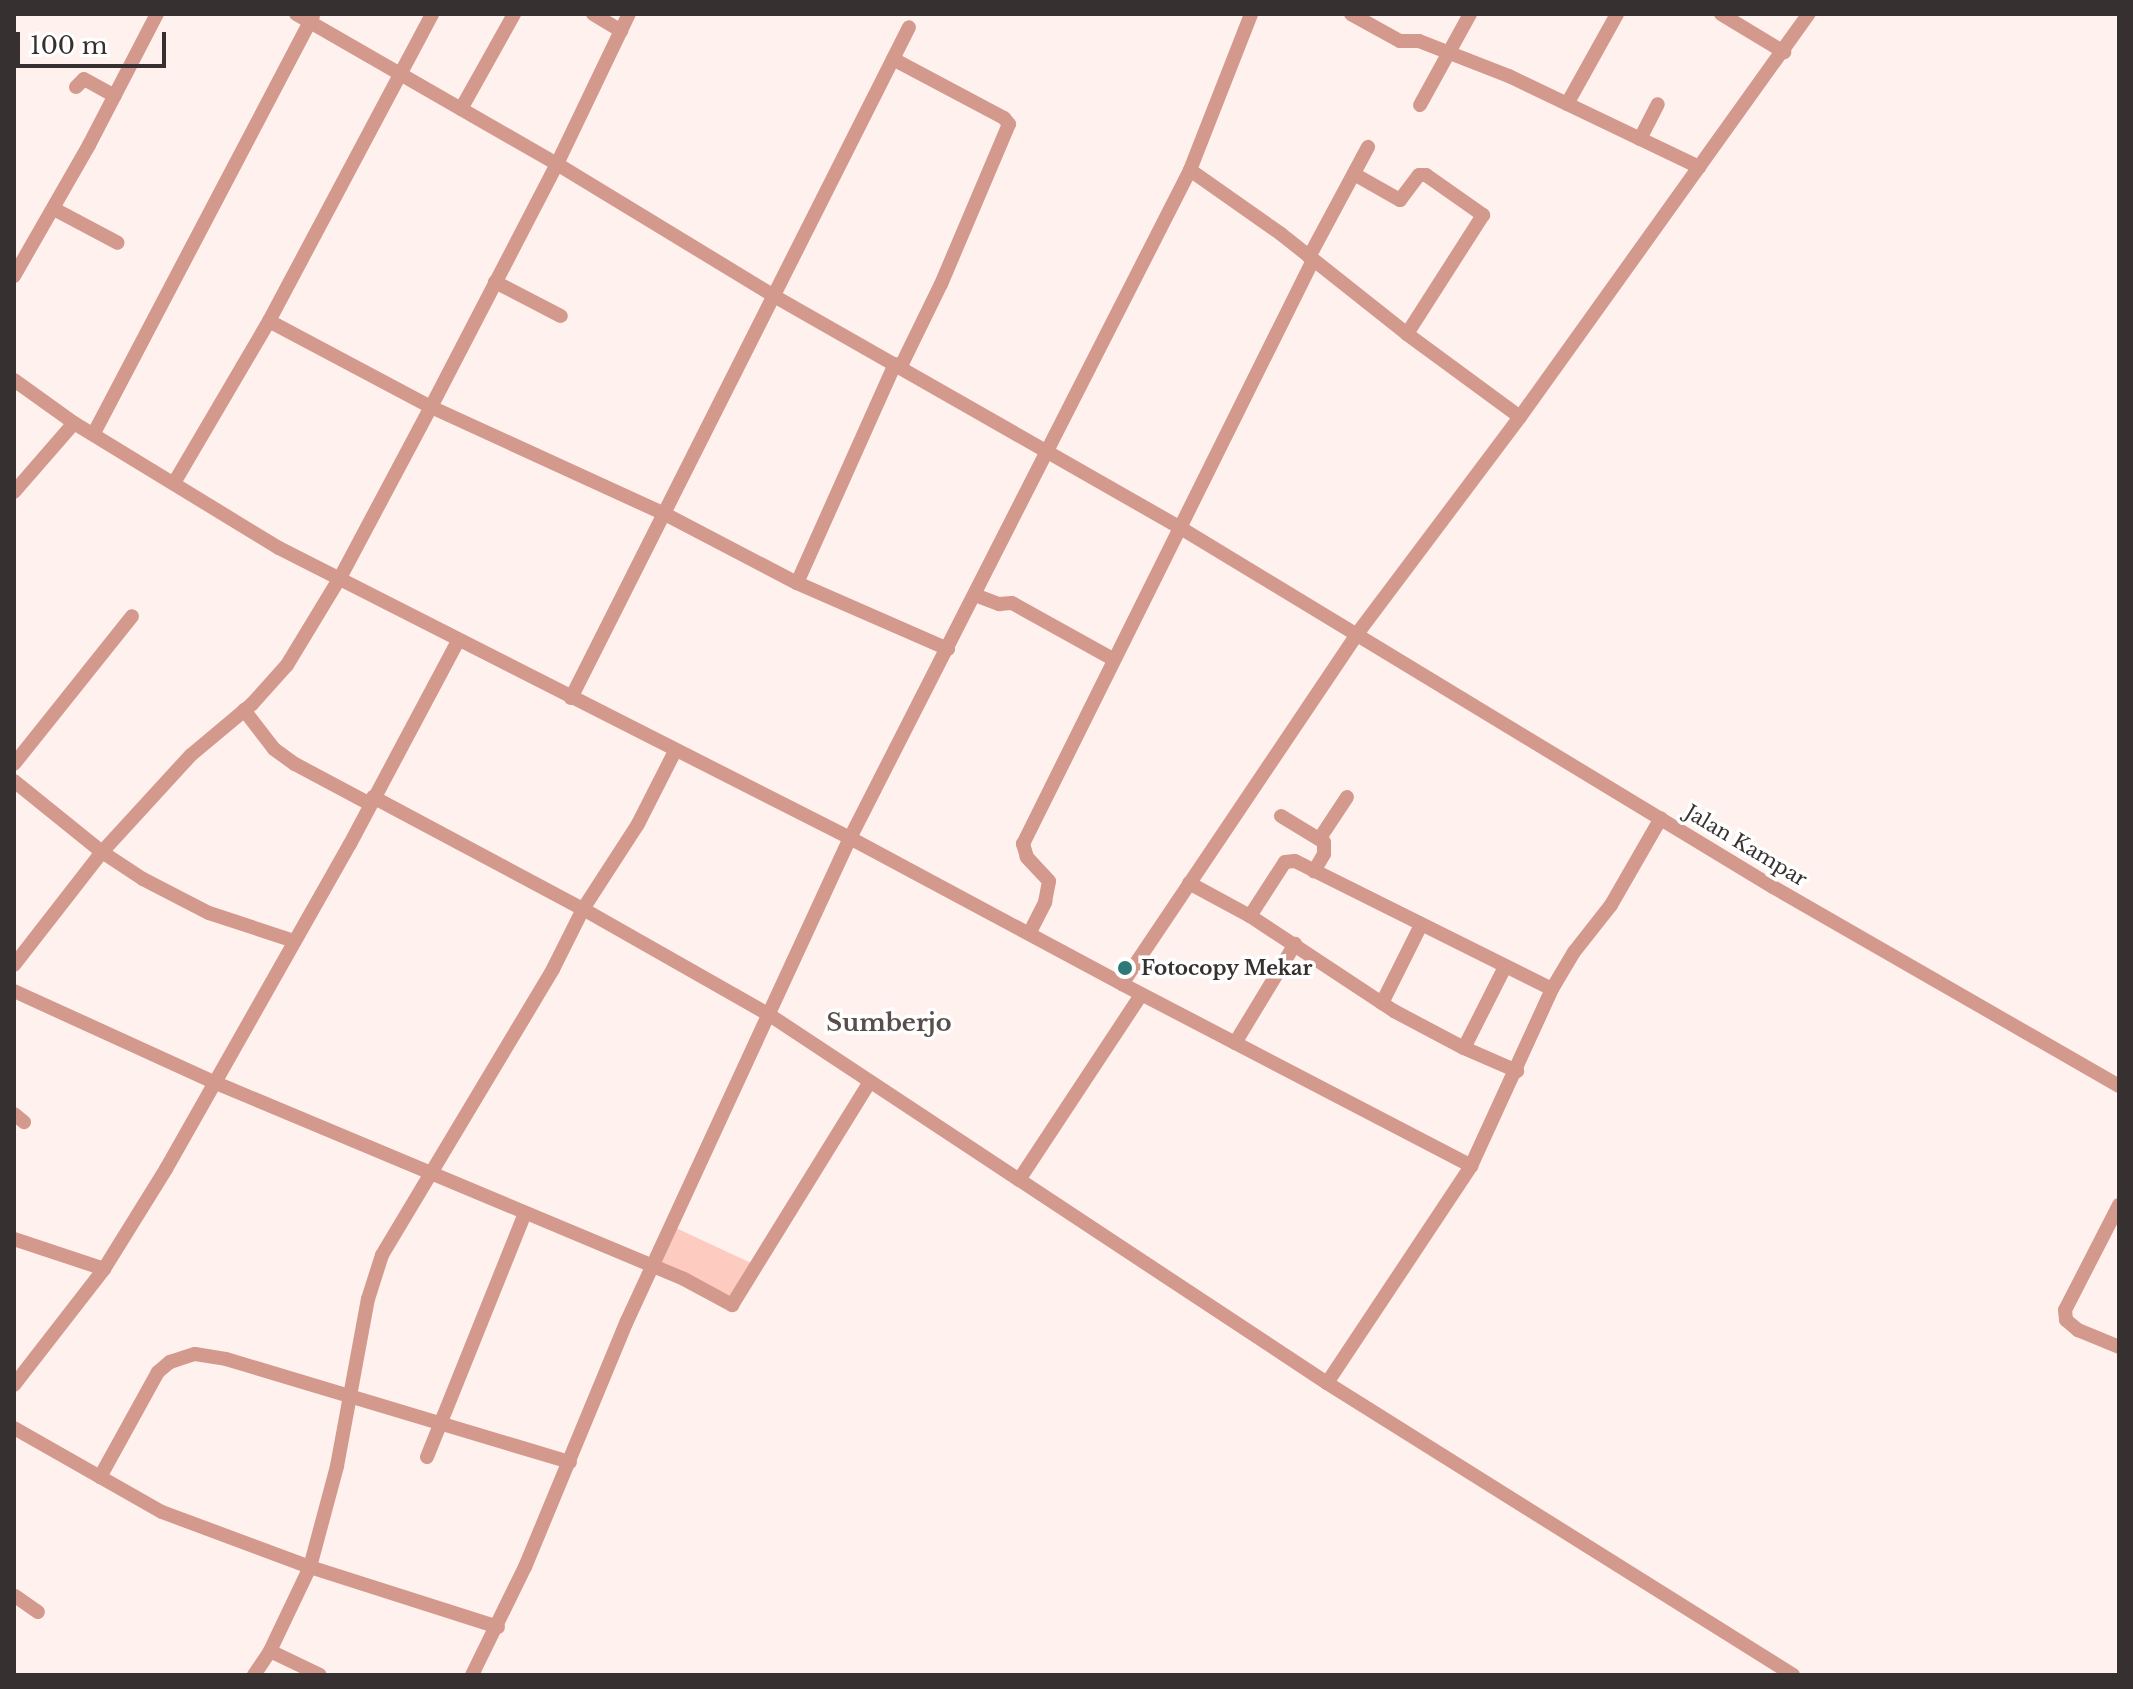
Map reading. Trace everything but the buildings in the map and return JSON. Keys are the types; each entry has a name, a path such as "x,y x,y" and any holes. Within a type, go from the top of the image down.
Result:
{"street":[{"path":"14,276 54,209 157,14"},
{"path":"174,483 269,321 432,14"},
{"path":"461,109 514,14"},
{"path":"593,14 621,31"},
{"path":"14,965 102,852 223,725 248,707 287,665 341,576 431,407 557,164 629,14"},
{"path":"472,1675 498,1627 627,1321 850,838 1190,170 1251,14"},
{"path":"1351,14 1400,41 1419,41 1450,54 1567,104 1699,167"},
{"path":"1420,105 1470,14"},
{"path":"1567,104 1617,14"},
{"path":"1721,14 1784,52"},
{"path":"1122,984 1357,634 1520,417 1809,14"},
{"path":"94,433 306,17"},
{"name":"Jalan Kampar","path":"306,17 774,296 1179,527 1661,818 2119,1086"},
{"path":"571,698 909,27"},
{"path":"797,583 898,365 941,284 1009,124 1004,118 893,59"},
{"path":"76,87 84,79 115,96"},
{"path":"1640,139 1658,104"},
{"path":"1030,932 1045,902 1049,881 1027,857 1023,844 1368,147"},
{"path":"1190,170 1520,417"},
{"path":"1354,174 1400,200 1419,175 1426,175 1483,215 1407,334"},
{"path":"54,209 118,243"},
{"path":"495,282 561,316"},
{"path":"269,321 431,407 663,513 797,583 948,649"},
{"path":"14,380 74,423 279,548 341,576 458,641 850,838 1030,932 1141,995 1471,1166"},
{"path":"14,492 74,423"},
{"path":"975,595 999,604 1012,603 1113,659"},
{"path":"14,764 132,616"},
{"path":"14,1385 20,1367 104,1269 216,1083 458,641"},
{"path":"248,707 264,739 284,756 583,909 768,1014 1327,1383 1773,1669 1793,1675"},
{"path":"254,1675 270,1651 310,1567 337,1466 368,1302 393,1234 433,1175 553,969 583,909 638,824 675,751"},
{"path":"14,781 102,852 143,879 209,913 294,941"},
{"path":"1320,838 1347,797"},
{"path":"1281,816 1320,838 1326,846 1314,871"},
{"path":"1327,1383 1471,1166 1552,989 1574,952 1611,905 1661,818"},
{"path":"1250,916 1285,862 1295,861 1552,989"},
{"path":"1189,883 1250,916 1382,1003 1464,1048 1517,1071"},
{"path":"1382,1003 1421,925"},
{"path":"1235,1043 1295,944"},
{"path":"1464,1048 1505,967"},
{"path":"14,991 216,1083 652,1269 684,1279 732,1305 869,1083"},
{"path":"1019,1180 1141,995"},
{"path":"2119,1205 2065,1310 2066,1320 2078,1330 2119,1347"},
{"path":"427,1457 525,1213"},
{"path":"14,1239 104,1269"},
{"path":"100,1477 158,1372 184,1356 226,1359 570,1462"},
{"path":"14,1428 162,1512 310,1567 498,1627"},
{"path":"14,1597 38,1612"},
{"path":"270,1651 320,1675"}],"shaded area":[{"path":"676,1228 751,1263 733,1300 657,1268"}],"place":[{"name":"Fotocopy Mekar","path":"1125,968"}],"district":[{"name":"Sumberjo","path":"889,1023"}]}
